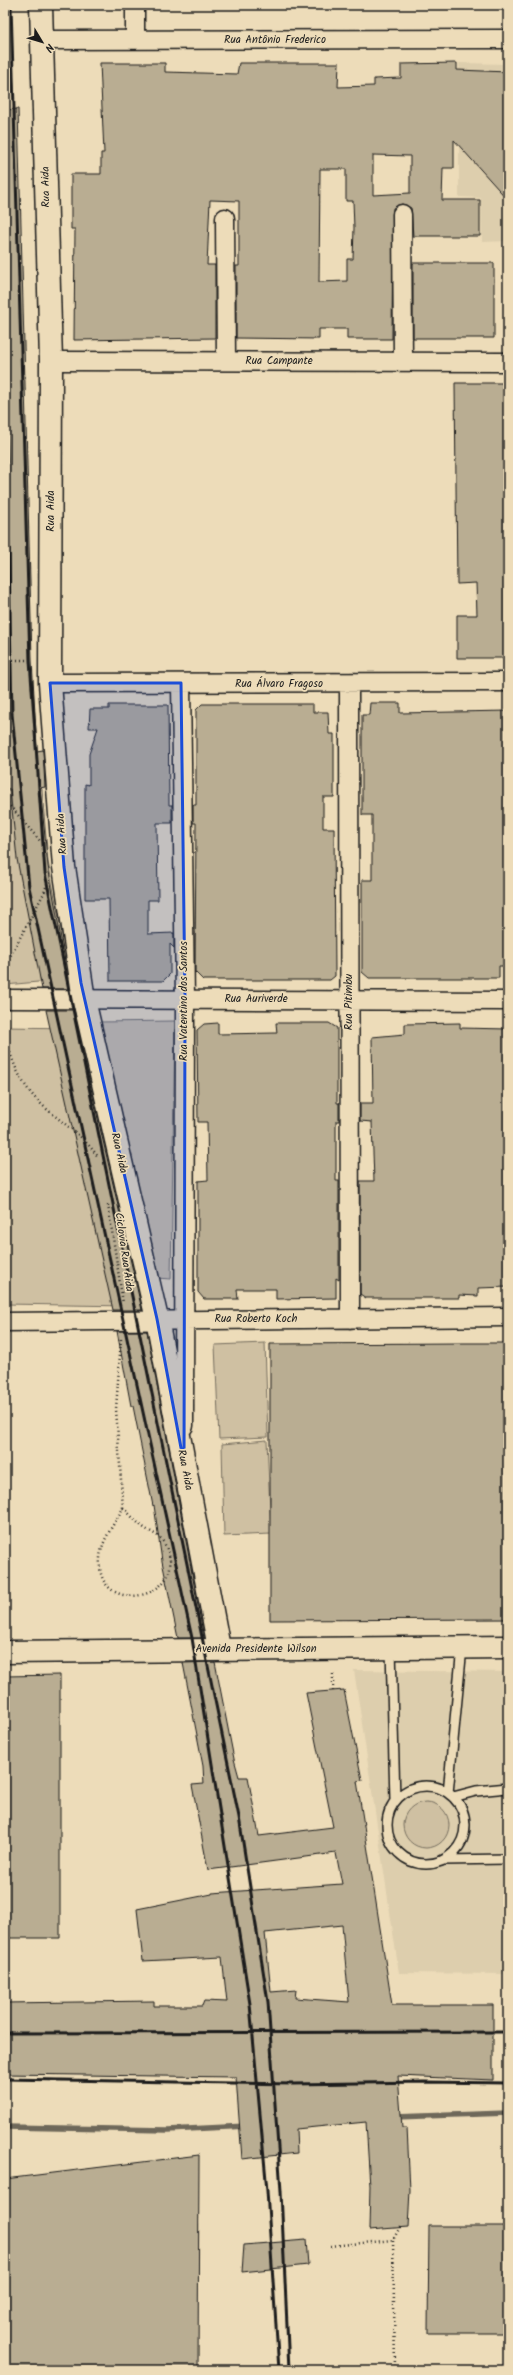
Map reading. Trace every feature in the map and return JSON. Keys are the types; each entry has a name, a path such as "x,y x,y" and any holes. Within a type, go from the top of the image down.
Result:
{"street":[{"name":"Rua Aida","path":"41,5 51,362 50,683 64,867 84,1000 157,1319 219,1648"},
{"path":"135,5 135,40"},
{"name":"Rua Antônio Frederico","path":"42,40 508,39"},
{"path":"402,214 403,362"},
{"path":"225,218 226,361"},
{"name":"Rua Campante","path":"51,362 508,362"},
{"name":"Rua Álvaro Fragoso","path":"50,683 349,684 508,682"},
{"name":"Rua Vatentino dos Santos","path":"181,683 185,1000 183,1319 184,1464"},
{"name":"Rua Pitimbu","path":"349,684 350,1319"},
{"name":"Rua Auriverde","path":"5,999 508,1000"},
{"name":"Rua Roberto Koch","path":"5,1322 157,1319 508,1317"},
{"name":"Avenida Presidente Wilson","path":"5,1652 219,1648 508,1647"}],"lane":[{"path":"391,1648 395,1800 387,1819 386,1829 393,1848 401,1856 416,1863 433,1864 444,1860 454,1853 461,1843 465,1831 463,1813 451,1795 462,1647"},
{"path":"395,1800 404,1792 414,1788 432,1787 451,1795 508,1788"},
{"path":"444,1860 508,1859"}],"path":[{"path":"5,660 50,660"},
{"path":"5,800 42,845"},
{"path":"5,966 44,893 46,886"},
{"path":"5,1033 13,1061 23,1081 38,1101 89,1143 101,1162"},
{"name":"Ciclovia Rua Aida","path":"108,1198 126,1320 119,1350 116,1409 123,1508"},
{"path":"123,1508 144,1528 158,1536 168,1552 170,1563 165,1580 152,1592 144,1596 124,1596 115,1591 107,1584 100,1568 100,1557 104,1546 123,1508"},
{"path":"332,1692 333,1672"},
{"path":"395,2370 393,2240 400,2227"},
{"path":"331,2246 393,2240"}],"highlighted area":[{"path":"50,683 181,683 185,1000 184,1464 157,1319 81,983 64,867"}],"shaded area":[{"path":"459,63 508,64 508,241 482,242 481,198 459,197"},
{"path":"42,789 48,862 71,979 5,985 5,791"},
{"path":"175,1021 171,1279 156,1278 99,1022"},
{"path":"5,1027 73,1028 129,1306 5,1304"},
{"path":"265,1343 268,1437 219,1439 215,1345"},
{"path":"267,1440 271,1534 224,1536 222,1444"},
{"path":"354,1670 508,1672 508,1974 399,1973"},
{"path":"431,1802 443,1808 448,1816 448,1834 443,1842 435,1847 421,1848 409,1842 404,1834 403,1820 409,1808 417,1803"}],"building":[{"path":"100,63 165,63 165,72 237,74 239,63 339,63 338,87 374,86 374,79 401,78 401,64 457,63 457,70 508,72 508,200 454,140 454,168 443,168 442,200 480,200 480,236 413,236 411,208 402,204 393,208 392,339 347,339 347,329 319,329 319,339 236,338 236,266 239,266 239,201 210,200 207,265 215,265 215,338 74,340 75,229 71,229 71,174 101,174 101,153 104,153","holes":["373,155 410,156 410,193 373,195","320,169 346,169 346,201 353,201 354,228 353,259 347,259 347,281 319,282"]},
{"path":"18,109 32,660 37,751 43,750 45,787 40,788 48,866 70,989 42,989 17,859 10,789 5,789 5,110"},
{"path":"413,263 494,263 494,338 413,338"},
{"path":"455,383 508,383 508,658 457,658 457,615 477,615 476,583 457,584"},
{"path":"370,703 400,703 400,713 508,711 508,966 499,966 499,978 369,978 362,972 362,880 372,880 372,815 362,815 362,715 369,715"},
{"path":"202,704 313,704 313,712 328,712 329,734 334,734 334,797 323,797 323,828 334,828 335,976 330,980 203,980 195,972 196,823 193,823 193,805 196,805 196,710"},
{"path":"109,705 168,705 169,805 172,805 172,823 157,823 158,900 148,900 148,934 174,933 174,948 170,944 170,974 163,981 110,981 109,899 85,899 85,784 89,785 89,754 98,728 89,728 90,709 109,709"},
{"path":"46,1010 73,1010 142,1310 113,1310"},
{"path":"218,1023 218,1034 277,1033 276,1023 329,1023 337,1028 337,1103 339,1103 339,1121 336,1121 336,1181 339,1181 339,1280 336,1278 336,1298 276,1299 276,1289 237,1289 238,1299 204,1299 198,1292 198,1181 208,1180 207,1122 198,1122 197,1030 204,1024"},
{"path":"460,1023 460,1028 508,1029 508,1287 478,1288 478,1296 459,1295 459,1298 366,1298 360,1294 360,1181 374,1181 372,1122 360,1121 360,1103 373,1103 372,1037 405,1034 405,1024"},
{"path":"117,1331 147,1331 204,1638 178,1638 162,1561 154,1505 153,1506 133,1406 131,1406"},
{"path":"508,1343 508,1619 270,1620 270,1344"},
{"path":"215,1662 234,1759 239,1777 248,1777 259,1836 333,1827 306,1693 344,1690 362,1780 357,1781 392,2005 493,2005 493,2080 398,2076 402,2128 407,2128 410,2190 408,2227 369,2230 370,2186 366,2122 296,2129 297,2153 242,2159 236,2077 5,2074 5,2003 154,2001 154,2006 202,2006 204,2001 227,2002 222,1957 143,1961 137,1909 212,1893 342,1884 336,1853 208,1870 192,1785 204,1784 203,1766 183,1663","holes":["342,1925 349,2002 295,1998 296,1990 271,1992 265,1933"]},
{"path":"60,1675 60,1938 5,1938 5,1676"},
{"path":"199,2155 198,2370 5,2370 5,2179"},
{"path":"429,2226 508,2226 508,2333 428,2333"},
{"path":"306,2240 308,2265 242,2272 244,2245"}],"waterway":[{"path":"395,2117 508,2113"},
{"path":"5,2127 168,2130 247,2126"}],"railway":[{"path":"11,5 30,661 45,873 239,1817 268,2002 281,2191 289,2370"},
{"path":"5,361 12,714 29,887 192,1638 250,2004 267,2191 279,2370"},
{"path":"5,2033 508,2032"},
{"path":"5,2079 293,2084 424,2082 508,2083"}]}
